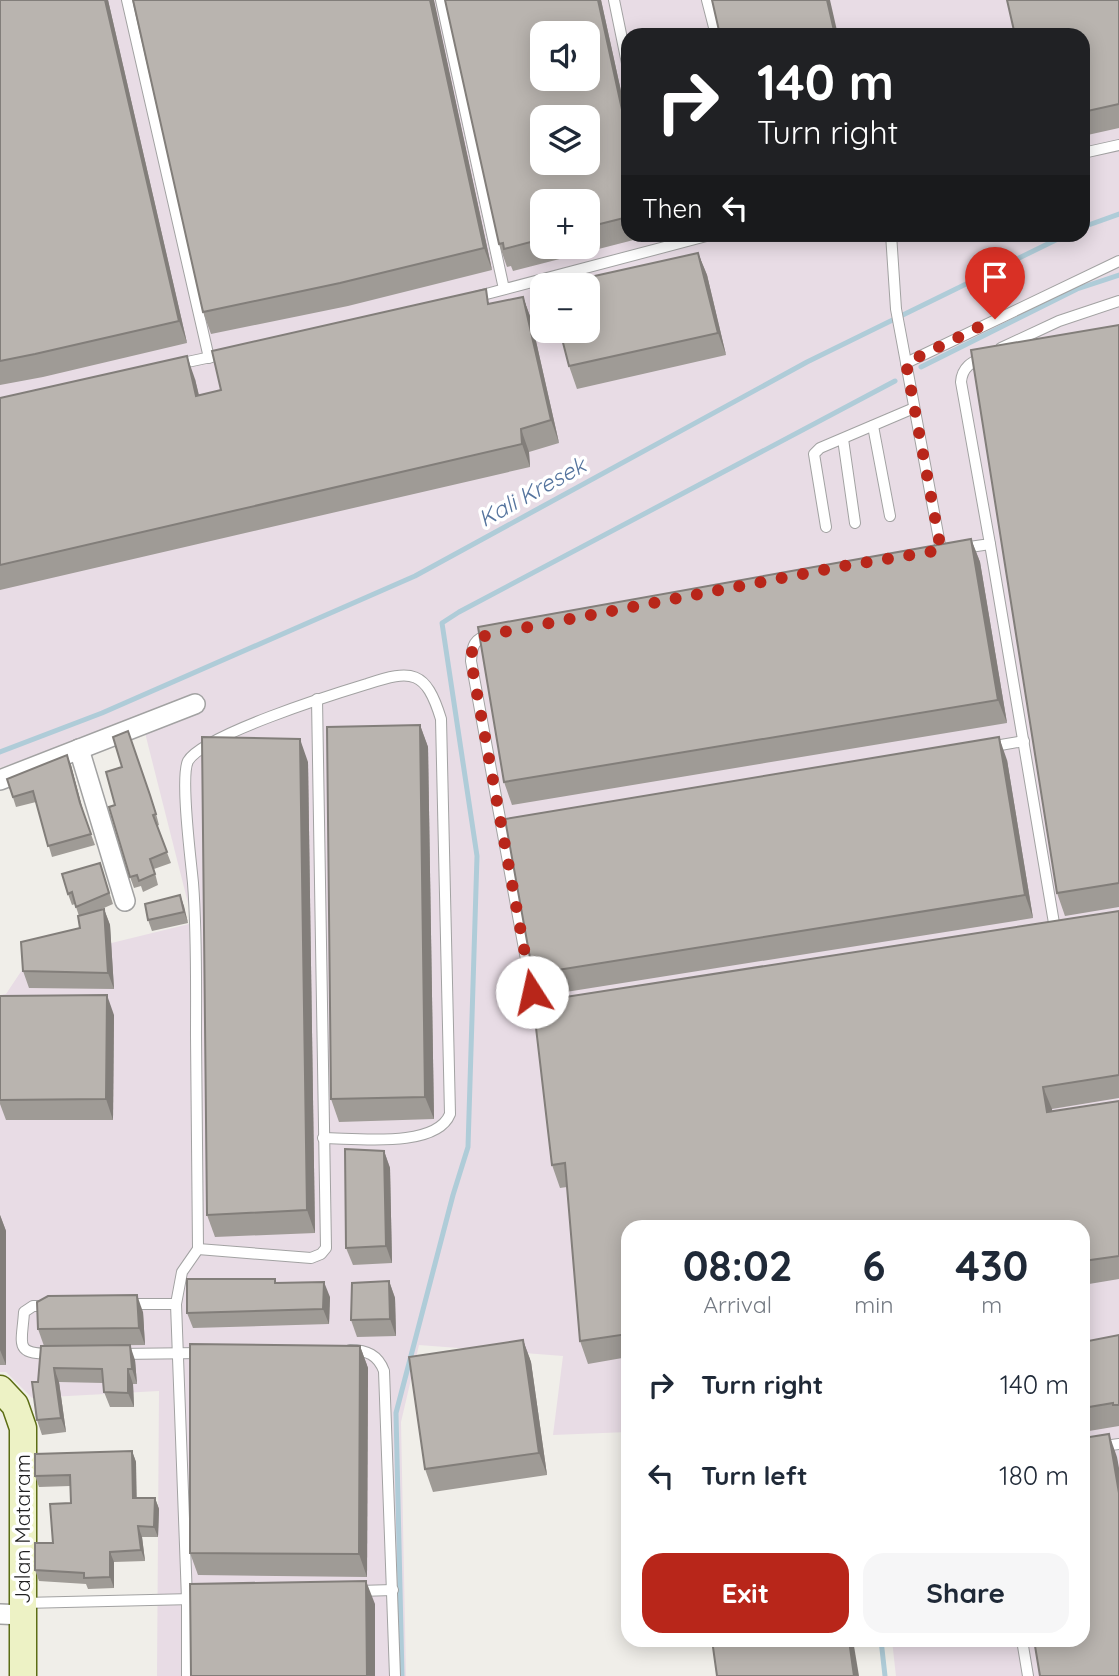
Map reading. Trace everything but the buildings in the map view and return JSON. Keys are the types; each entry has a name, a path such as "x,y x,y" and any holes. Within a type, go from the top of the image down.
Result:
{"main road":[{"name":"Jalan Mataram","path":"0,1390 15,1405 23,1428 15,1611 23,1676"}],"street":[{"path":"0,780 195,704"},
{"path":"79,749 125,901"}],"lane":[{"path":"127,0 209,358"},
{"path":"441,0 504,289"},
{"path":"614,0 621,34"},
{"path":"707,0 714,28"},
{"path":"1090,151 1119,145"},
{"path":"665,242 666,247"},
{"path":"467,299 685,242"},
{"path":"892,242 897,309 936,551 990,544"},
{"path":"906,363 1119,261"},
{"path":"1055,929 961,382 962,373 970,363 1059,321 1119,301"},
{"path":"170,366 235,352"},
{"path":"826,527 814,454 820,448 914,408"},
{"path":"873,426 890,516"},
{"path":"844,439 855,523"},
{"path":"495,634 476,640 471,661 532,992 537,1001 564,1001"},
{"path":"187,1676 187,1599 176,1304 182,1272 198,1249 196,920 187,763 194,755 226,735 317,699 396,674 412,675 424,684 435,699 441,719 450,1114 447,1122 426,1135 408,1138 323,1138"},
{"path":"198,1249 311,1258 321,1254 326,1248 317,699"},
{"path":"982,748 1024,741"},
{"path":"501,821 514,819"},
{"path":"1042,931 1068,927"},
{"path":"124,1304 176,1304"},
{"path":"57,1354 30,1354 22,1345 24,1312 27,1308 59,1305"},
{"path":"344,1350 367,1352 381,1363 384,1370 395,1676"},
{"path":"111,1354 220,1353"},
{"path":"1090,1448 1119,1444"},
{"path":"352,1592 393,1590"},
{"path":"15,1611 201,1598"},
{"path":"1023,1647 1028,1676"}],"shaded area":[{"path":"0,0 1119,0 1119,1676 896,1676 893,1647 1090,1647 1090,1220 621,1220 621,1432 553,1435 563,1356 419,1345 401,1422 406,1676 157,1676 159,1391 32,1398 6,1372 0,1372 0,995 6,994 26,964 193,923 141,717 0,768"}],"waterway":[{"name":"Kali Kresek","path":"1090,224 1119,214"},
{"name":"Kali Kresek","path":"0,752 102,713 415,576 807,362 1052,242"},
{"path":"921,367 1077,289 1119,275"},
{"path":"402,1676 396,1413 468,1147 477,856 442,623 895,381"},
{"path":"882,1647 885,1676"}],"route":[{"path":"532,992 471,661 476,640 482,636 844,566 941,550 906,363 995,319"}]}
